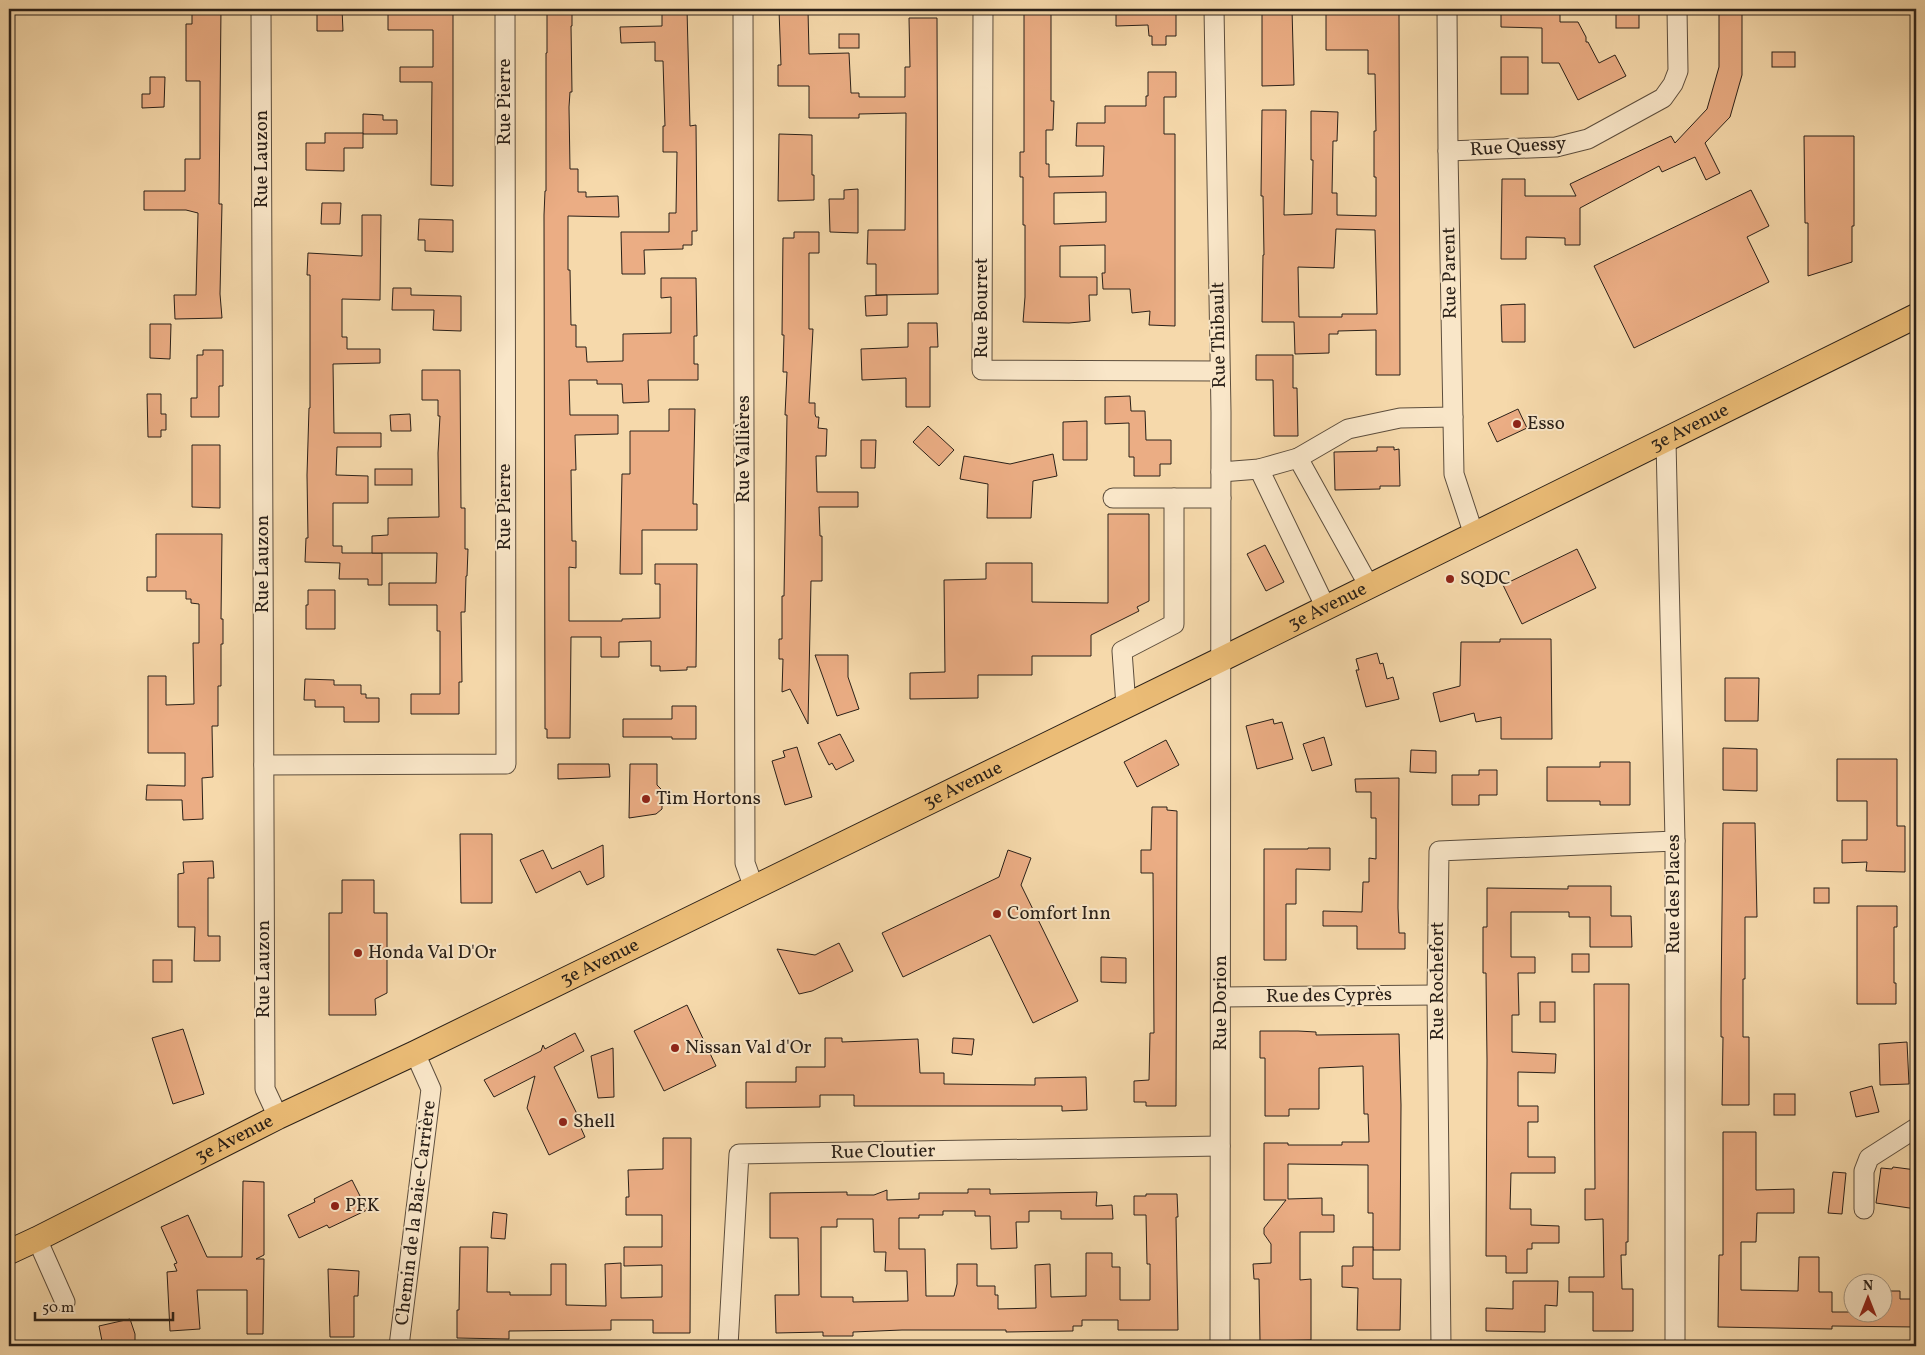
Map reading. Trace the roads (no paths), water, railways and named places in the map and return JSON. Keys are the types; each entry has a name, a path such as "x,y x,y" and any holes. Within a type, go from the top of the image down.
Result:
{"main road":[{"name":"3e Avenue","path":"9,1252 37,1240 278,1117 415,1053 754,888 1666,441 1916,316"}],"street":[{"name":"Rue Lauzon","path":"261,9 265,1089 278,1117"},
{"name":"Rue Pierre","path":"264,766 506,764 505,9"},
{"name":"Rue Vallières","path":"743,9 745,862 754,888"},
{"name":"Rue Bourret","path":"982,9 982,370 1219,371"},
{"name":"Rue Thibault","path":"1214,9 1221,472 1220,660"},
{"name":"Rue Parent","path":"1447,9 1454,474 1474,535"},
{"name":"Rue Quessy","path":"1448,151 1556,147 1588,139 1663,98 1674,84 1678,71 1677,9"},
{"path":"1221,472 1260,469 1298,458 1348,428 1400,418 1453,417"},
{"name":"Rue des Places","path":"1666,441 1674,841 1676,1346"},
{"path":"1298,458 1369,586"},
{"path":"1260,469 1326,608"},
{"path":"1113,498 1221,498"},
{"path":"1126,706 1122,651 1174,624 1174,498"},
{"name":"Rue Dorion","path":"1220,660 1220,1346"},
{"name":"Rue Rochefort","path":"1440,1346 1437,995 1439,851 1674,841"},
{"name":"Rue des Cyprès","path":"1221,997 1437,995"},
{"name":"Chemin de la Baie-Carrière","path":"399,1346 431,1089 415,1053"},
{"path":"1864,1209 1864,1171 1869,1158 1916,1128"},
{"name":"Rue Cloutier","path":"728,1346 739,1154 1220,1146"},
{"path":"37,1240 65,1302"}],"place":[{"name":"Esso","path":"1517,424"},
{"name":"SQDC","path":"1450,579"},
{"name":"Tim Hortons","path":"646,799"},
{"name":"Comfort Inn","path":"997,914"},
{"name":"Honda Val D'Or","path":"358,953"},
{"name":"Nissan Val d'Or","path":"675,1048"},
{"name":"Shell","path":"563,1122"},
{"name":"PFK","path":"335,1206"}]}
